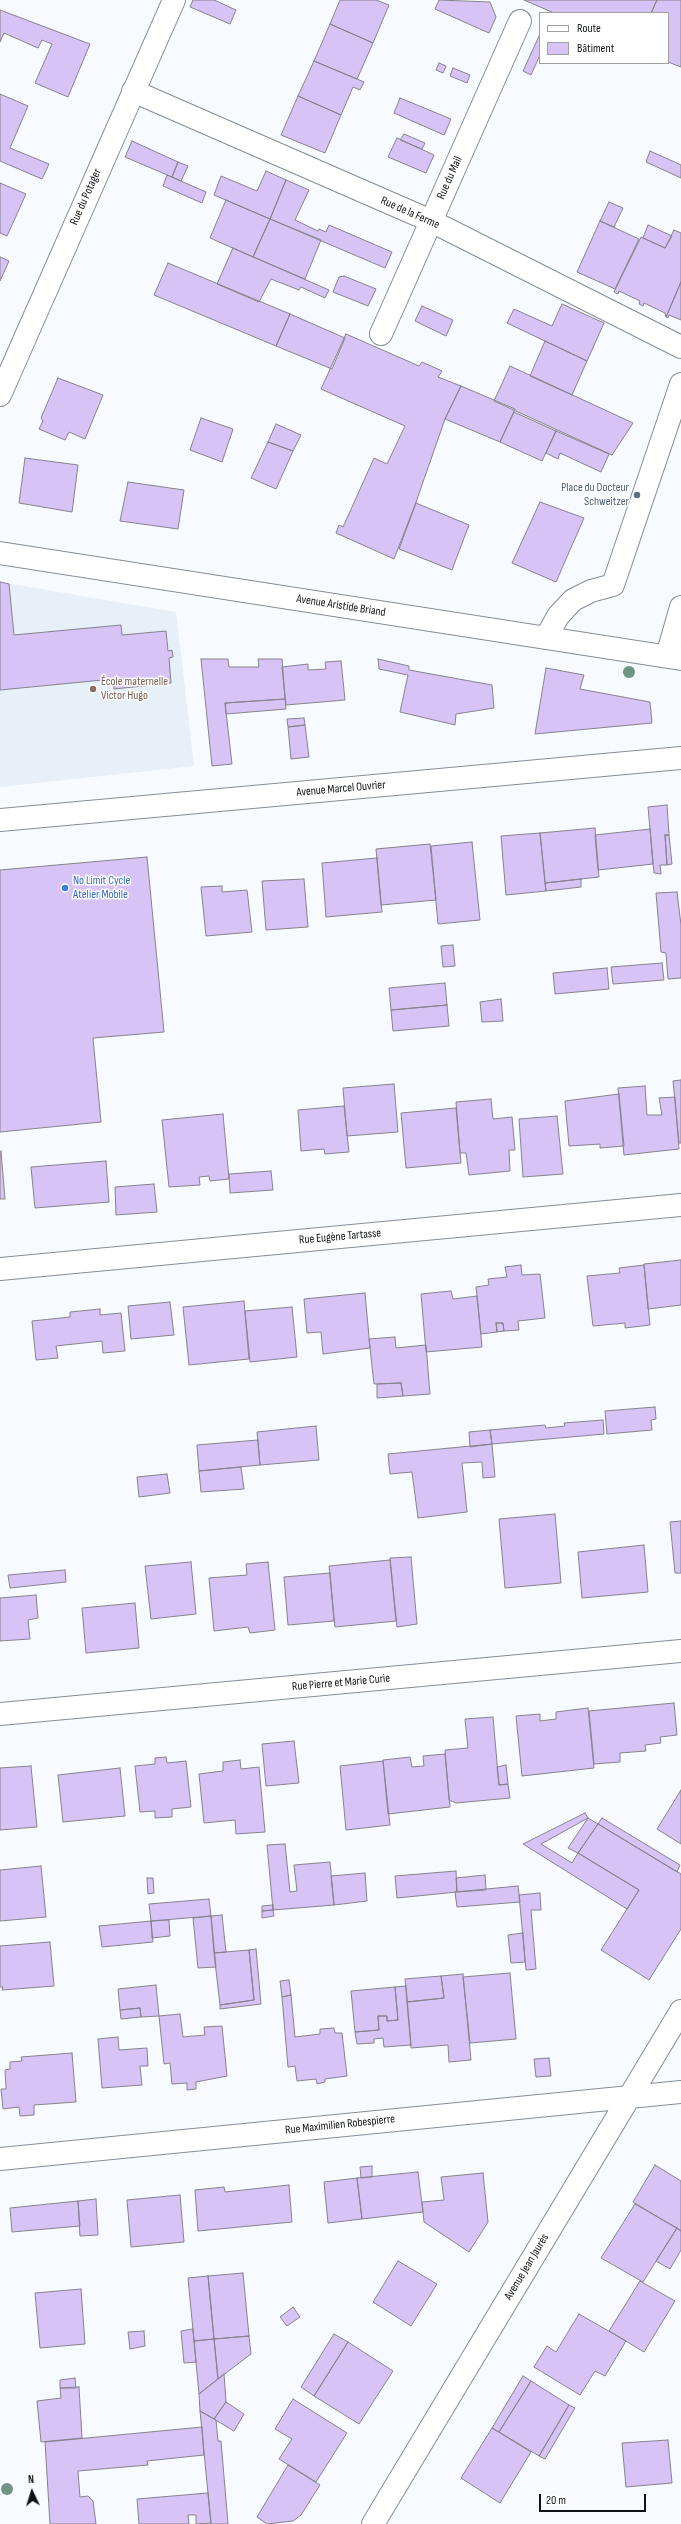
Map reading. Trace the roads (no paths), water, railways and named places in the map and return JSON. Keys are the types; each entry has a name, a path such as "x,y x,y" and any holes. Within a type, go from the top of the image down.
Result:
{"street":[{"name":"Rue du Potager","path":"0,395 174,0"},
{"name":"Rue du Mail","path":"381,334 520,21"},
{"name":"Rue de la Ferme","path":"133,91 431,222 681,347"},
{"path":"546,638 558,616 573,600 591,591 613,585 681,384"},
{"name":"Avenue Aristide Briand","path":"0,553 674,658"},
{"path":"674,658 681,607"},
{"name":"Avenue Marcel Ouvrier","path":"0,820 681,758"},
{"name":"Rue Eugène Tartasse","path":"0,1269 681,1205"},
{"name":"Rue Pierre et Marie Curie","path":"0,1714 681,1651"},
{"name":"Avenue Jean Jaurès","path":"373,2524 681,2011"},
{"name":"Rue Maximilien Robespierre","path":"0,2159 681,2092"}],"place":[{"name":"Place du Docteur Schweitzer","path":"637,495"},
{"name":"École maternelle Victor Hugo","path":"93,689"},
{"name":"No Limit Cycle Atelier Mobile","path":"65,888"}]}
